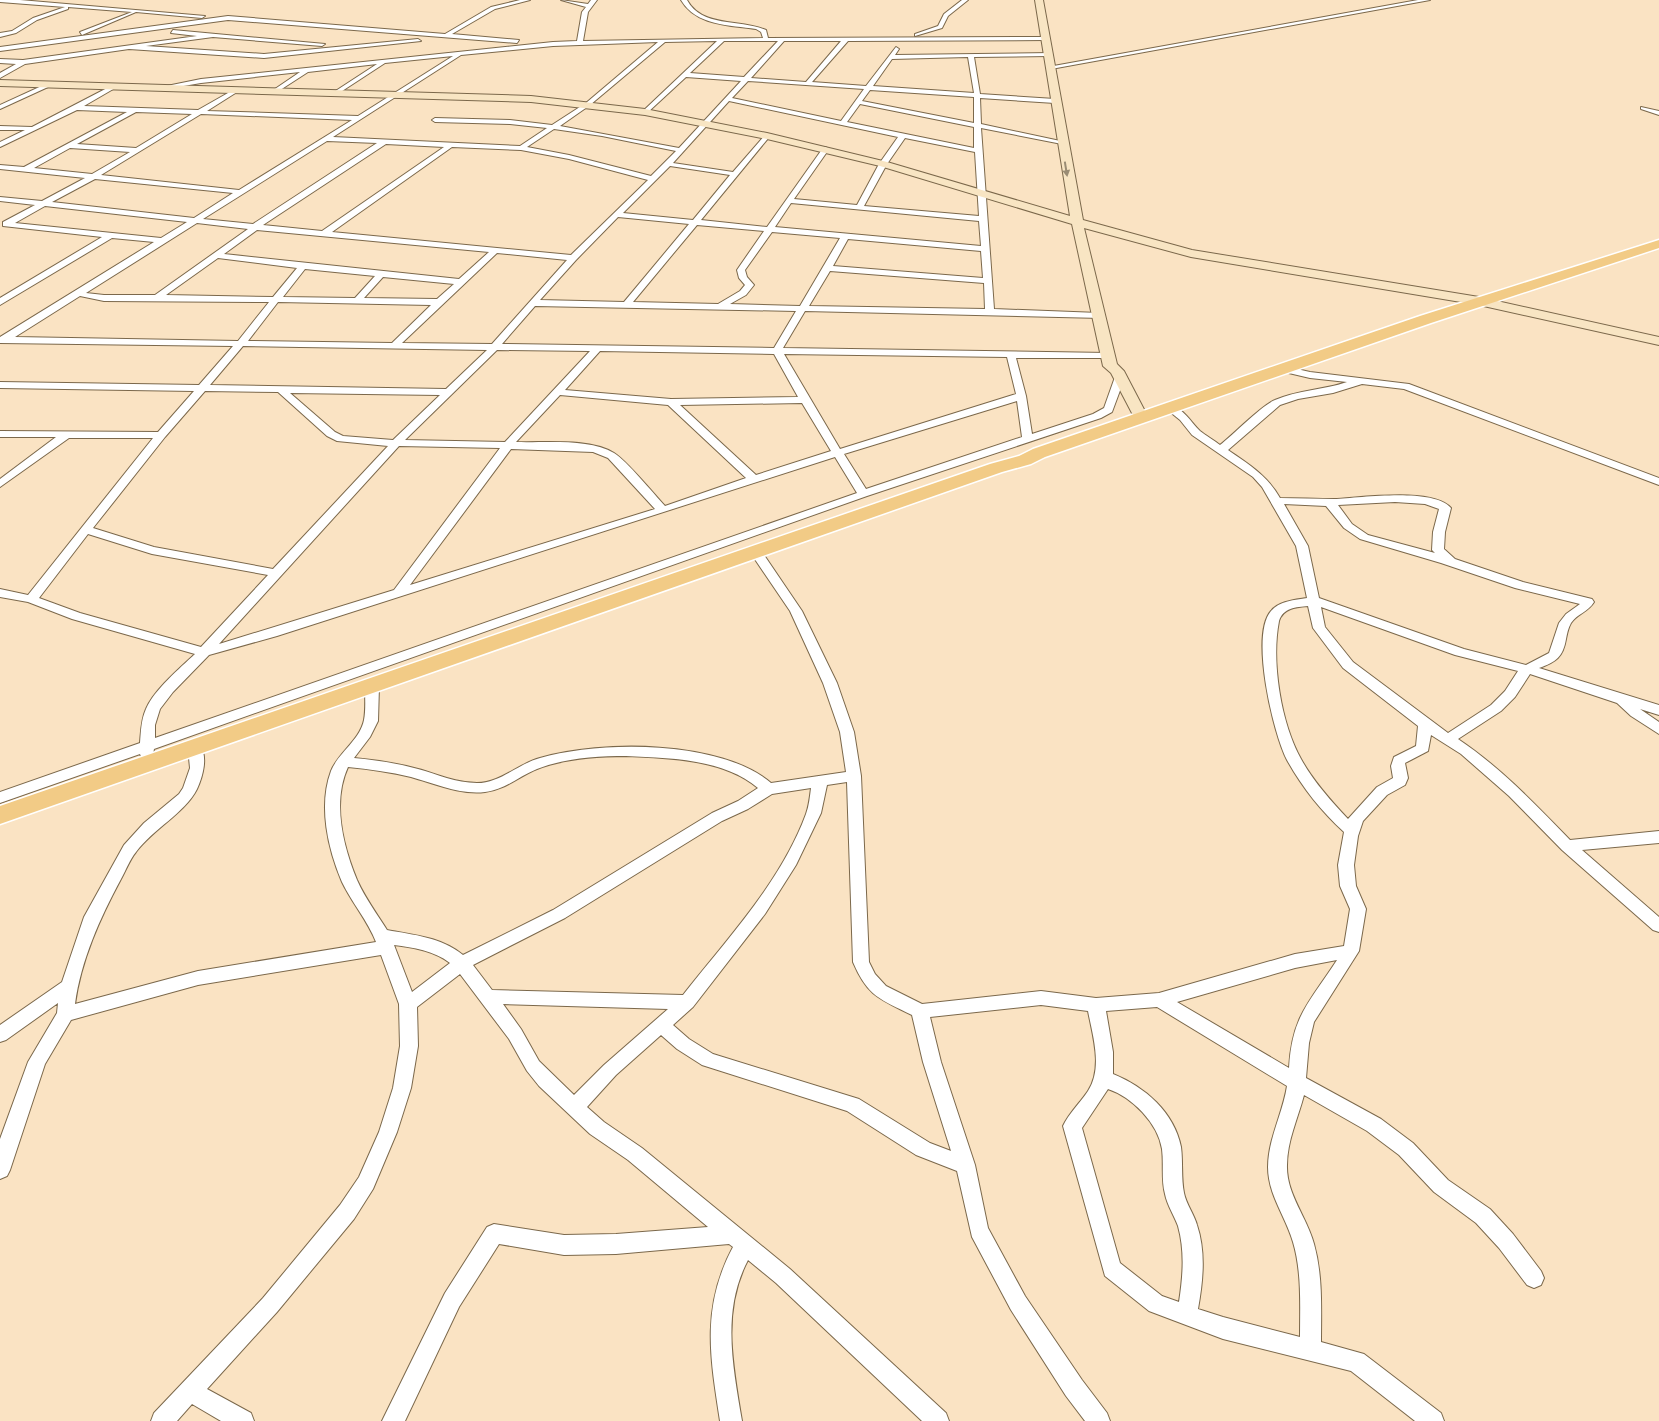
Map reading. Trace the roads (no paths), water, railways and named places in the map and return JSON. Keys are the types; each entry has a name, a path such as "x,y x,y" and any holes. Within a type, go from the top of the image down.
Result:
{"main road":[{"path":"0,815 147,756 195,748 1024,460 1038,453 1279,368 1479,301 1659,244"}],"street":[{"path":"0,0 552,44"},
{"path":"437,36 474,13 510,0"},
{"path":"445,36 493,8 527,0"},
{"path":"564,0 589,6"},
{"path":"580,43 585,12 594,0"},
{"path":"684,0 688,8 698,16 757,28 764,31 766,40"},
{"path":"911,39 915,35 940,27 946,15 965,0"},
{"path":"1039,0 1049,54 1055,66 1055,101 1071,194 1110,366 1120,369 1141,417"},
{"path":"1047,0 1055,66 1082,194 1092,230"},
{"path":"1055,66 1426,0"},
{"path":"103,5 224,15 228,18"},
{"path":"0,35 13,32 35,20 72,6"},
{"path":"65,41 139,12"},
{"path":"0,49 228,18"},
{"path":"302,29 310,26"},
{"path":"150,30 355,47"},
{"path":"280,40 295,33"},
{"path":"0,61 23,62 213,35"},
{"path":"130,47 255,56 454,37"},
{"path":"160,88 201,81 552,44 664,40 1046,38"},
{"path":"808,83 846,39"},
{"path":"843,123 892,57 901,39"},
{"path":"521,148 588,104 664,40"},
{"path":"645,112 722,40"},
{"path":"147,756 148,726 153,708 168,689 396,443 495,347 573,258 668,164 782,40"},
{"path":"2,341 328,139 461,54"},
{"path":"892,57 1049,54"},
{"path":"971,55 977,95 982,219 990,312"},
{"path":"0,76 23,62"},
{"path":"336,94 384,62"},
{"path":"274,92 308,70"},
{"path":"687,74 1055,101"},
{"path":"0,83 46,86 531,99 645,112 767,136 883,164 1078,222 1092,230 1191,252 1479,301 1659,341"},
{"path":"0,106 46,86"},
{"path":"0,145 31,128 76,108 113,87"},
{"path":"3,223 93,177 235,91"},
{"path":"727,99 978,151"},
{"path":"858,102 1062,142"},
{"path":"76,108 360,118"},
{"path":"1643,108 1659,113"},
{"path":"24,170 134,110"},
{"path":"435,120 507,122 553,126 680,150"},
{"path":"0,128 31,128"},
{"path":"626,304 767,136"},
{"path":"859,208 883,164 904,136"},
{"path":"328,139 521,148 569,157 653,179"},
{"path":"157,298 255,227 385,141"},
{"path":"325,233 452,144"},
{"path":"69,146 135,150"},
{"path":"721,306 742,293 750,284 742,278 741,270 825,149"},
{"path":"668,164 735,174"},
{"path":"0,167 241,192"},
{"path":"0,199 255,227 573,258"},
{"path":"789,201 982,219"},
{"path":"617,215 984,249"},
{"path":"3,223 164,241"},
{"path":"0,302 110,235"},
{"path":"778,351 800,309 828,268 845,236"},
{"path":"396,344 496,250"},
{"path":"215,255 461,282"},
{"path":"31,599 161,435 242,342 303,266"},
{"path":"828,268 987,281"},
{"path":"357,301 381,274"},
{"path":"81,292 84,296 94,298 439,302"},
{"path":"533,304 721,306 1099,316"},
{"path":"2,341 396,344 597,349 1108,356"},
{"path":"398,593 508,444 597,349"},
{"path":"778,351 805,400 863,494"},
{"path":"1011,355 1021,396 1028,439"},
{"path":"1279,368 1310,375 1406,386 1659,482"},
{"path":"0,798 147,756 863,494 1105,412 1111,404 1120,369"},
{"path":"1221,450 1276,403 1296,396 1333,390 1363,380"},
{"path":"0,384 448,392"},
{"path":"280,389 335,437 396,443 584,447 605,451 663,510"},
{"path":"557,392 671,402 805,400"},
{"path":"0,593 31,599 76,616 204,652 272,633 1021,396"},
{"path":"671,402 754,479"},
{"path":"1169,407 1184,418 1196,433 1257,475 1267,485 1302,546 1315,601 1315,614 1319,628 1348,665 1425,724 1466,751 1514,792 1567,846 1659,926"},
{"path":"0,434 161,435"},
{"path":"0,484 66,435"},
{"path":"1277,501 1329,502 1397,499 1440,504 1445,508 1439,532 1438,550 1453,563"},
{"path":"1329,502 1348,526 1358,534 1519,585 1588,602 1586,608 1567,620 1560,634 1557,652 1553,658 1527,669 1510,694 1491,712 1470,728 1447,738"},
{"path":"86,530 152,550 275,573"},
{"path":"756,552 796,611 830,683 847,732 854,776 861,962 868,978 880,991 920,1011 1040,998 1096,1005 1159,1000 1295,961 1351,951"},
{"path":"1352,831 1339,820 1311,785 1289,749 1277,705 1270,657 1272,623 1275,614 1282,608 1315,601 1460,652 1527,669 1659,710"},
{"path":"162,1421 270,1305 347,1212 366,1183 388,1132 402,1088 409,1046 408,1004 384,942 350,882 338,844 332,811 333,788 343,762 365,734 372,721 372,686"},
{"path":"1622,700 1636,713 1659,729"},
{"path":"1311,1351 1304,1245 1278,1177 1277,1163 1297,1082 1298,1050 1305,1023 1315,1004 1330,986 1351,951 1358,910 1348,886 1347,872 1352,831 1356,819 1382,791 1400,781 1399,760 1423,748 1425,724"},
{"path":"0,1170 38,1062 65,1014 69,986 92,917 129,849 150,827 184,798 190,788 197,768 195,748"},
{"path":"343,762 370,764 463,786 488,787 506,781 526,768 551,759 589,754 658,753 719,763 750,774 768,789"},
{"path":"408,1004 462,963 559,914 708,822 744,805 768,789 854,776"},
{"path":"575,1107 610,1070 687,1002 759,910 791,861 814,813 820,781"},
{"path":"1567,846 1659,837"},
{"path":"65,1014 198,978 384,942 429,944 448,952 462,963 488,997 516,1034 533,1066 545,1080 597,1128 635,1154 814,1304 938,1421"},
{"path":"0,1035 69,986"},
{"path":"488,997 687,1002"},
{"path":"1159,1000 1297,1082 1374,1125 1406,1149 1441,1186 1483,1216 1506,1241 1534,1278"},
{"path":"1096,1005 1105,1066 1103,1078 1099,1089 1072,1126 1112,1268 1156,1304 1223,1328 1356,1362 1433,1421"},
{"path":"920,1011 932,1062 965,1165 979,1230 1018,1303 1074,1388 1099,1421"},
{"path":"661,1024 683,1044 708,1060 852,1105 924,1149 965,1165"},
{"path":"1103,1078 1122,1086 1140,1099 1162,1121 1170,1142 1174,1192 1187,1225 1192,1253 1193,1278 1187,1315"},
{"path":"393,1421 452,1300 494,1234 564,1245 739,1240"},
{"path":"730,1421 720,1336 724,1300 739,1240"},
{"path":"190,1391 243,1421"}]}
